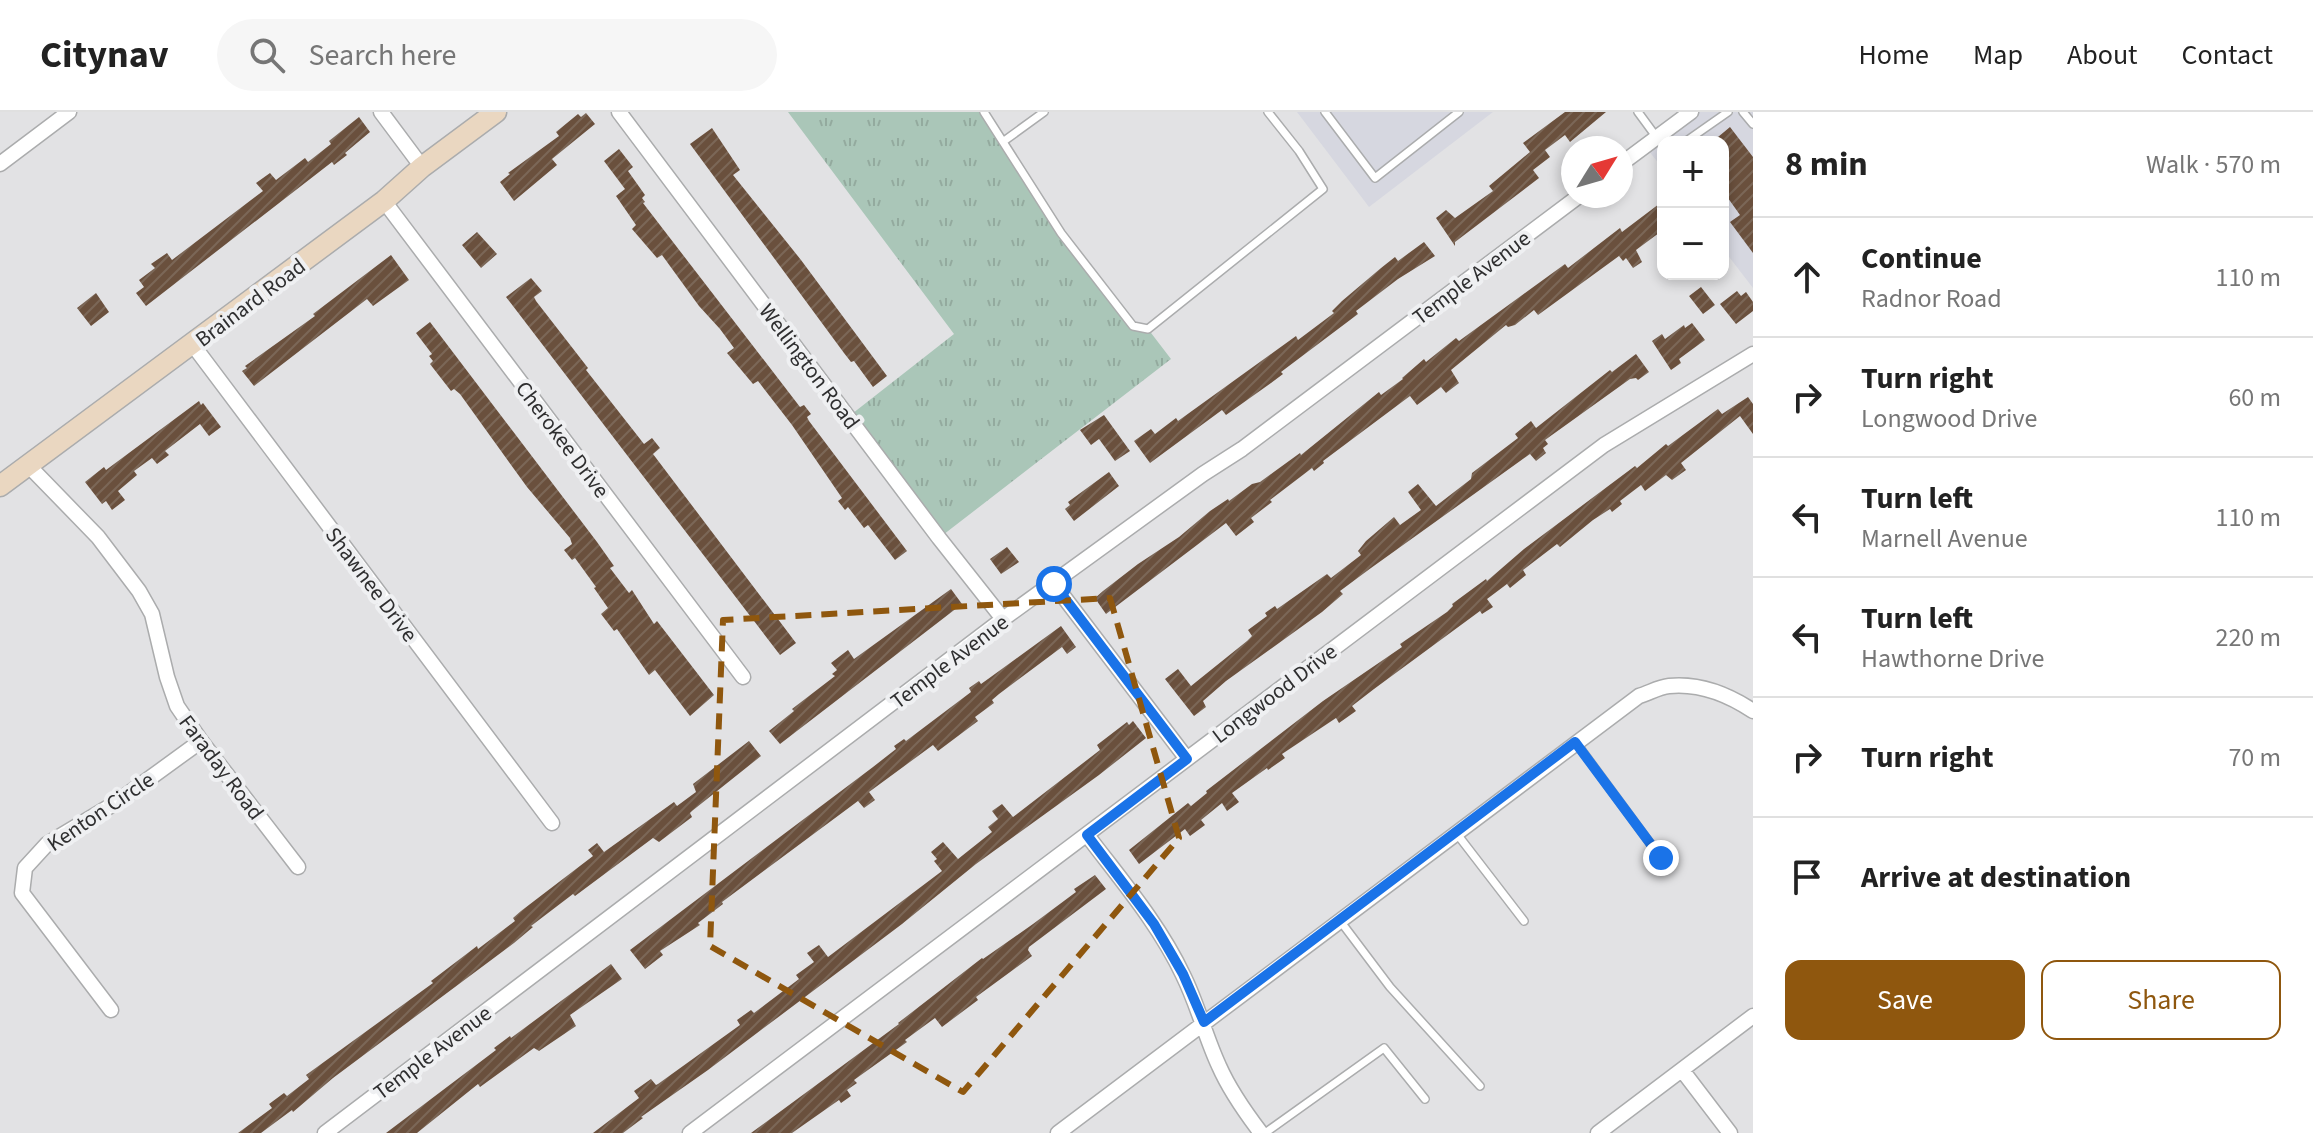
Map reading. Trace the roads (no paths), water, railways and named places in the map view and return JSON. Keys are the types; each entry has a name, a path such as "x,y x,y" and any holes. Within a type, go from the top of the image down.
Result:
{"main road":[{"name":"Brainard Road","path":"0,486 384,201 422,167 496,112"}],"street":[{"path":"0,164 69,112"},
{"path":"381,112 422,167"},
{"name":"Wellington Road","path":"619,112 1003,619"},
{"path":"1666,136 1691,112"},
{"path":"1633,157 1657,144"},
{"name":"Cherokee Drive","path":"384,201 743,677"},
{"name":"Temple Avenue","path":"325,1133 1003,619 1242,449 1563,208"},
{"name":"Shawnee Drive","path":"193,345 552,823"},
{"name":"Longwood Drive","path":"690,1133 1604,445 1753,354"},
{"name":"Faraday Road","path":"28,465 98,537 139,591 152,614 177,706 298,867"},
{"path":"1054,584 1187,759"},
{"path":"1058,1133 1639,696 1669,686 1703,688 1736,700 1753,711"},
{"name":"Kenton Circle","path":"111,1010 22,893 25,868 47,844 117,802 201,741"},
{"path":"1087,835 1154,924 1183,974 1204,1022 1219,1068 1237,1101 1263,1133"},
{"path":"1598,1133 1753,1016"},
{"path":"1682,1070 1730,1133"}],"lane":[{"path":"984,112 1061,233 1133,326 1148,329 1323,189 1299,151 1268,112"},
{"path":"1004,141 1044,112"},
{"path":"1325,112 1375,178 1459,112"},
{"path":"1638,112 1657,138"},
{"path":"1694,136 1728,112"},
{"path":"1743,112 1753,124"},
{"path":"1575,742 1661,858"},
{"path":"1456,832 1524,921"},
{"path":"1339,920 1390,987 1480,1086"},
{"path":"1263,1133 1384,1048 1425,1099"}]}
